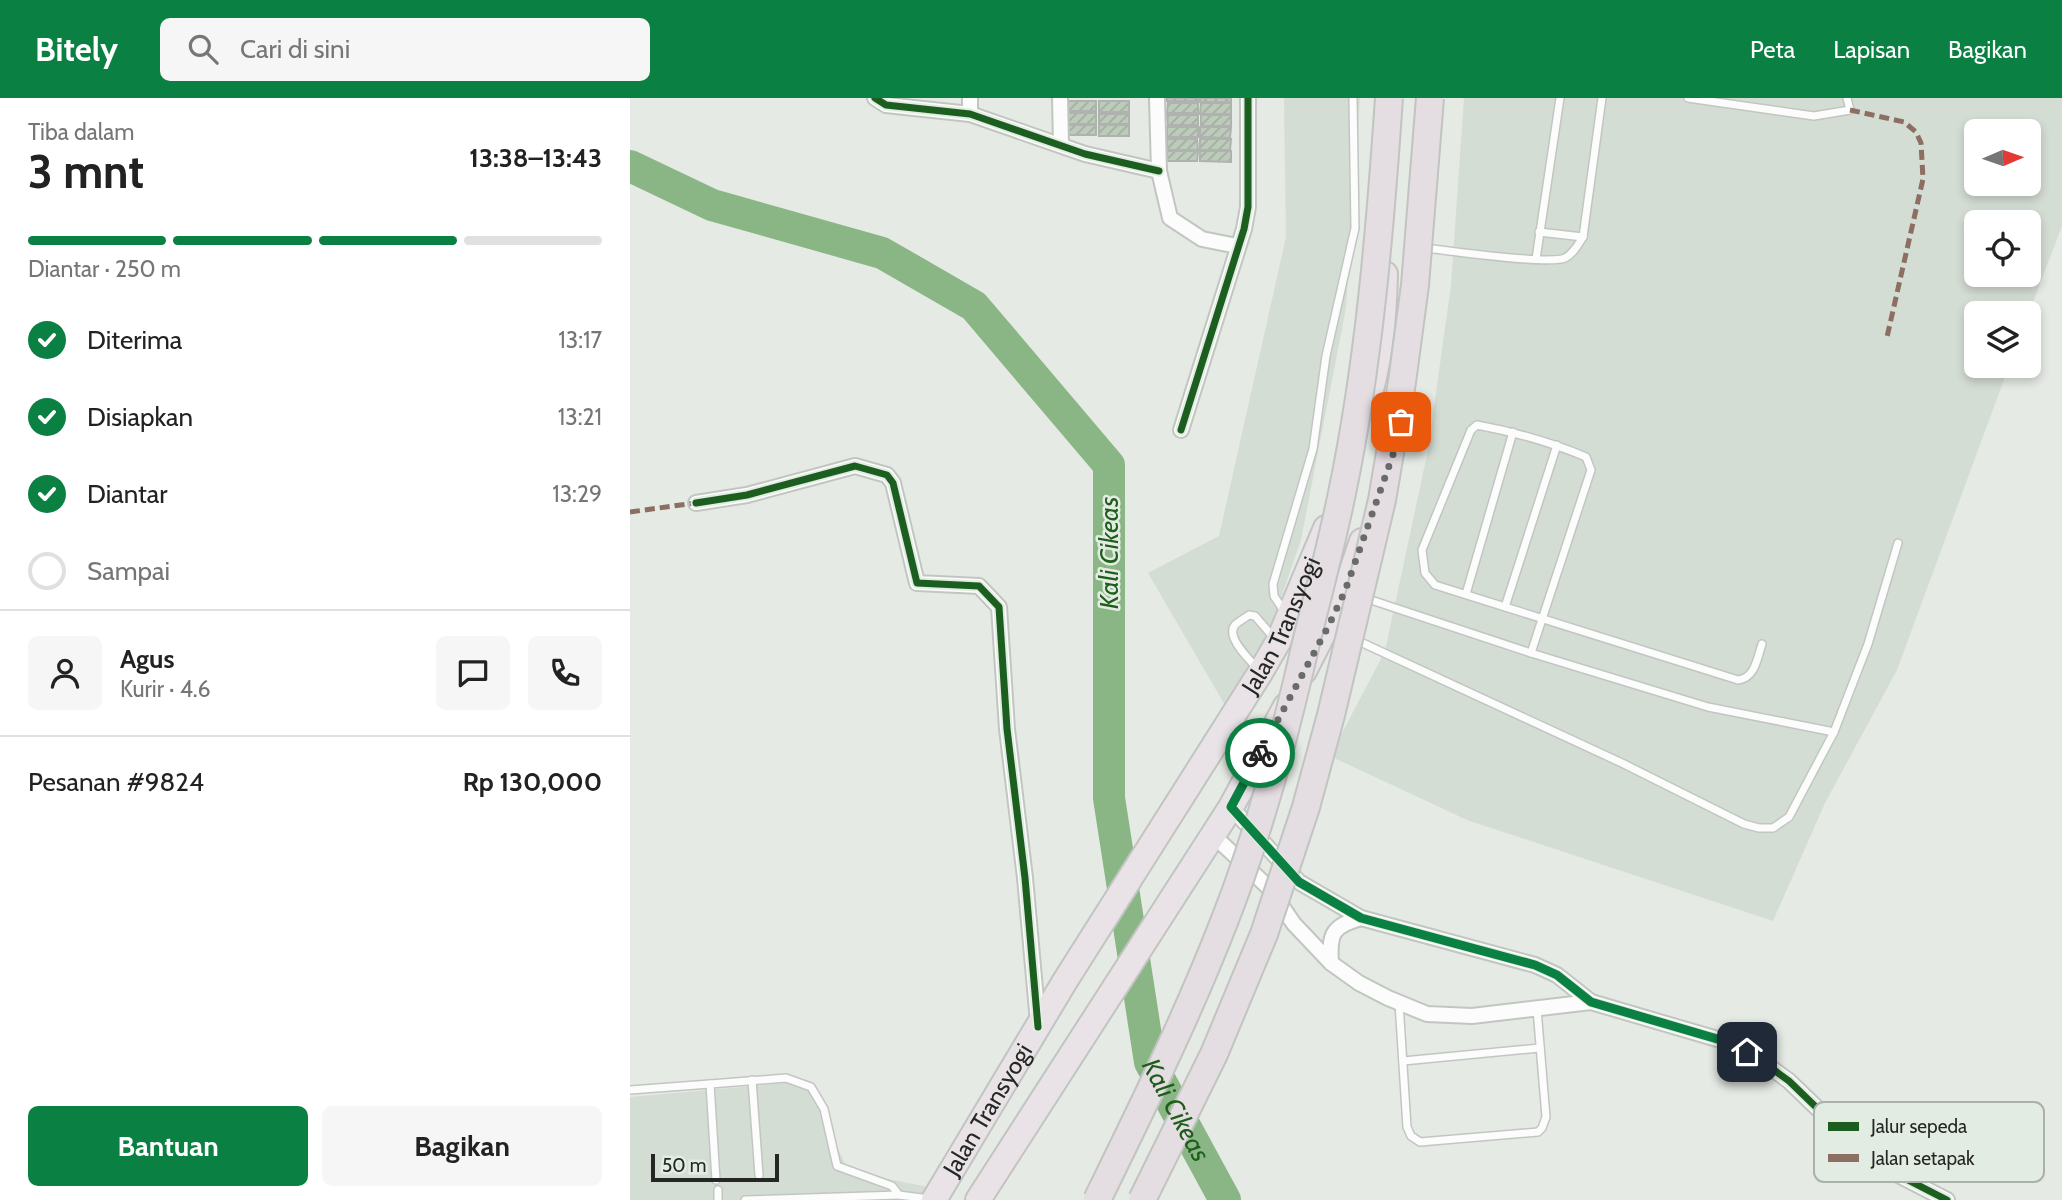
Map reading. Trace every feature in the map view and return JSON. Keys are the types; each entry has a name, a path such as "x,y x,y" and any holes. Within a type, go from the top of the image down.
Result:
{"highway":[{"name":"Jalan Transyogi","path":"934,1200 1065,981 1278,642 1334,508 1375,378 1384,323 1388,98"},
{"path":"1097,1200 1177,1037 1226,919 1268,795 1292,705 1342,492 1362,376 1374,281 1388,98"},
{"name":"Jalan Transyogi","path":"978,1200 1231,807 1345,591 1396,446 1419,339 1432,98"},
{"path":"1142,1200 1214,1054 1264,934 1306,807 1331,715 1382,500 1402,382 1415,285 1432,98"}],"street":[{"path":"874,98 886,106 970,114 1086,154 1159,171"},
{"path":"970,98 970,114"},
{"path":"1060,98 1060,143"},
{"path":"1157,98 1159,171 1170,218 1202,239 1237,246"},
{"path":"1181,430 1248,207 1248,98"},
{"path":"696,503 747,495 855,466 887,475 894,483 917,583 979,586 999,607 1007,721 1038,1027"},
{"path":"1231,807 1299,882 1361,918 1535,965 1557,975 1591,1002 1731,1043 1789,1081 1814,1105"},
{"path":"1206,845 1269,888 1294,923 1331,963 1359,984 1427,1014 1472,1016 1591,1002"},
{"path":"1331,963 1331,941 1335,930 1343,923 1361,918"},
{"path":"1912,1182 1947,1200"}],"lane":[{"path":"1289,616 1281,609 1274,596 1273,584 1312,449 1326,356 1354,243 1353,98"},
{"path":"1536,259 1560,98"},
{"path":"1426,248 1536,259 1562,259 1571,254 1583,237 1602,98"},
{"path":"1688,98 1814,116 1850,110 1847,98"},
{"path":"1539,232 1583,237"},
{"path":"1531,653 1543,619 1591,470 1586,457 1557,445 1477,425 1471,430 1422,550 1427,578 1435,585 1466,594 1505,607 1543,619 1738,680 1751,674 1762,644"},
{"path":"1466,594 1513,432"},
{"path":"1505,607 1557,445"},
{"path":"1328,627 1624,764 1744,824 1773,828 1789,817 1834,732 1868,644 1898,543"},
{"path":"1345,591 1531,653 1709,707 1834,732"},
{"path":"1260,673 1235,641 1233,626 1249,615 1255,616 1278,642"},
{"path":"1399,1002 1408,1127 1411,1136 1420,1142 1434,1143 1538,1132 1542,1128 1546,1117 1537,1009"},
{"path":"1403,1061 1540,1048"},
{"path":"630,1090 786,1078 811,1087 824,1109 837,1166 892,1186 899,1195"},
{"path":"752,1080 759,1175"},
{"path":"710,1084 716,1180"},
{"path":"759,1188 759,1199"},
{"path":"718,1190 718,1200"},
{"path":"745,1200 899,1195 934,1200"}],"shaded area":[{"path":"1284,98 1360,98 1346,308 1301,540 1269,632 1226,707 1148,573 1219,536 1286,237"},
{"path":"1464,98 2062,98 2062,226 2041,281 2041,210 1964,210 1964,287 2039,287 2033,301 1964,301 1964,378 2005,378 1897,670 1825,803 1773,921 1467,820 1330,756 1385,651 1428,450 1451,285"},
{"path":"808,1081 848,1171 933,1188 925,1200 630,1200 630,1097"}],"building":[{"path":"1167,98 1198,98 1198,101 1167,101"},
{"path":"1200,98 1231,98 1231,102 1200,102"},
{"path":"1066,101 1096,101 1096,111 1066,111"},
{"path":"1099,101 1129,101 1129,112 1099,112"},
{"path":"1168,103 1198,103 1198,113 1167,113"},
{"path":"1201,103 1231,103 1231,114 1200,114"},
{"path":"1066,113 1096,113 1096,124 1066,124"},
{"path":"1099,114 1129,114 1129,124 1099,124"},
{"path":"1167,115 1198,115 1198,125 1168,125"},
{"path":"1201,115 1231,115 1231,126 1201,126"},
{"path":"1066,125 1096,125 1096,135 1066,135"},
{"path":"1099,125 1129,125 1129,136 1099,136"},
{"path":"1167,127 1198,127 1198,137 1167,137"},
{"path":"1200,127 1231,127 1230,138 1200,137"},
{"path":"1167,139 1197,139 1198,150 1167,150"},
{"path":"1200,139 1231,139 1230,150 1200,150"},
{"path":"1167,151 1198,151 1197,161 1167,161"},
{"path":"1200,151 1231,151 1231,162 1200,161"}],"waterway":[{"name":"Kali Cikeas","path":"630,166 712,205 882,253 974,306 1109,465 1109,798 1150,1062 1225,1200"}],"marked path":[{"path":"1850,110 1904,122 1916,132 1921,143 1923,179 1887,337"},
{"path":"630,512 702,502"}],"cycle path":[{"path":"875,98 886,105 970,114 1085,154 1159,171"},
{"path":"1181,430 1244,229 1248,207 1248,98"},
{"path":"696,503 747,495 855,466 887,475 893,483 917,583 979,586 999,607 1007,729 1025,878 1038,1027"},
{"path":"1231,807 1299,882 1361,918 1535,965 1557,975 1591,1002 1731,1043 1789,1081 1814,1105"},
{"path":"1912,1182 1947,1200"}],"way so far":[{"path":"1260,753 1345,591 1396,446 1401,422"}],"route":[{"path":"1260,753 1231,807 1299,882 1361,918 1535,965 1557,975 1591,1002 1731,1043 1747,1052"}]}
